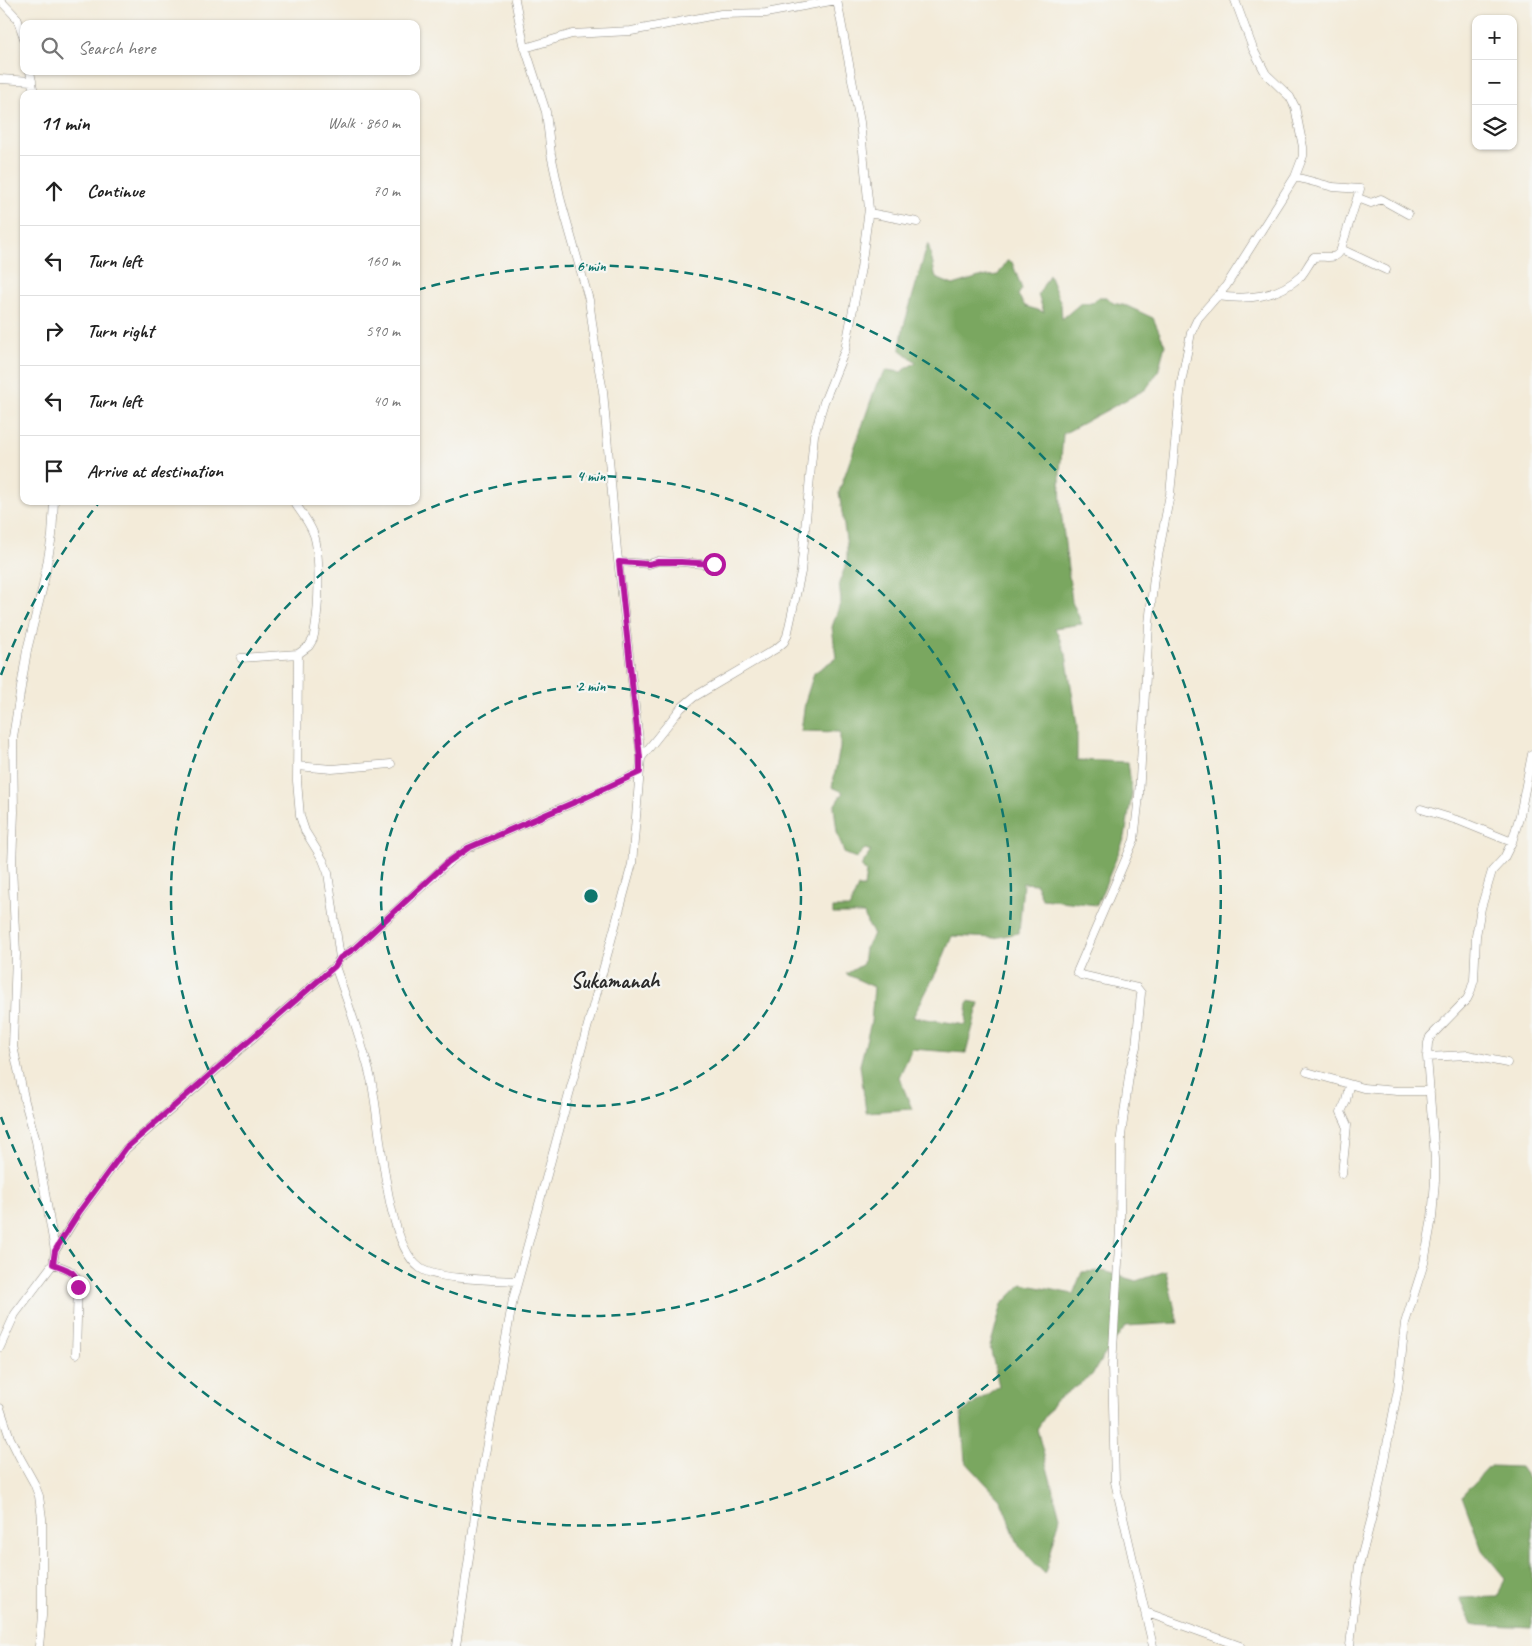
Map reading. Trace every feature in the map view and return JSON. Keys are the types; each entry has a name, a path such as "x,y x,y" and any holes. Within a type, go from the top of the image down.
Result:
{"street":[{"path":"0,0 17,18 20,27"},
{"path":"456,1646 480,1482 513,1299 632,864 640,772 603,391 589,300 561,201 551,154 546,112 525,48 515,0"},
{"path":"525,48 572,34 631,31 721,14 766,13 837,0 860,122 869,213 861,268 845,350 824,402 814,435 801,572 787,636 784,642 777,648 694,697 661,731 640,758"},
{"path":"1153,1646 1115,1482 1112,1366 1120,1228 1121,1136 1130,1069 1136,1047 1141,993 1137,988 1081,975 1077,972 1134,840 1139,796 1149,624 1154,577 1170,494 1181,384 1191,333 1198,318 1226,286 1295,176 1303,156 1295,107 1290,97 1266,74 1253,49 1235,0"},
{"path":"31,75 33,90"},
{"path":"0,79 32,81"},
{"path":"1217,296 1237,299 1254,298 1270,294 1287,286 1301,276 1314,257 1338,256 1358,198 1359,188 1334,187 1295,176"},
{"path":"1358,198 1371,203 1381,199 1408,214"},
{"path":"869,213 917,222"},
{"path":"1341,249 1386,270"},
{"path":"0,1347 15,1314 53,1264 55,1251 36,1141 25,1102 13,1046 16,954 12,865 14,812 13,737 27,650 43,586 52,536 54,505"},
{"path":"241,658 298,654 309,646 313,639 318,569 317,549 314,534 296,505"},
{"path":"619,562 714,564"},
{"path":"298,654 297,796 300,816 305,831 323,860 328,873 340,958"},
{"path":"1350,1646 1359,1566 1376,1501 1398,1390 1405,1323 1424,1263 1432,1218 1435,1159 1427,1057 1428,1043 1430,1037 1467,999 1470,993 1474,980 1476,936 1481,908 1492,871 1504,858 1512,842 1520,814 1532,754"},
{"path":"297,766 332,769 391,764"},
{"path":"55,1251 80,1211 126,1148 335,966 340,958 355,948 448,862 468,848 640,772"},
{"path":"1421,809 1460,821 1512,842"},
{"path":"335,966 365,1056 371,1080 391,1211 401,1240 411,1260 422,1270 429,1272 475,1280 517,1281"},
{"path":"1427,1057 1468,1055 1508,1063"},
{"path":"1307,1072 1349,1084 1388,1091 1430,1091"},
{"path":"1342,1174 1347,1125 1341,1112 1347,1097 1349,1084"},
{"path":"53,1264 71,1270 76,1275 78,1282 76,1354"},
{"path":"0,1408 10,1438 39,1496 42,1518 42,1616 39,1646"},
{"path":"1145,1612 1240,1646"}],"green space":[{"path":"928,243 936,278 953,285 979,277 998,275 1007,261 1012,262 1022,289 1018,295 1025,306 1044,312 1038,295 1049,275 1061,304 1062,319 1081,303 1092,303 1099,297 1107,297 1113,303 1127,306 1153,318 1165,345 1158,372 1146,389 1063,434 1060,473 1061,511 1072,601 1082,624 1055,628 1066,654 1077,725 1077,760 1128,762 1132,793 1125,837 1097,905 1042,899 1036,884 1023,883 1019,933 994,938 952,936 940,965 913,1017 966,1025 968,1001 979,1003 966,1053 912,1049 899,1077 912,1109 866,1112 860,1065 871,1022 874,987 846,974 863,964 865,948 873,933 864,914 833,914 833,908 849,908 858,887 864,887 866,872 861,866 871,851 865,849 856,858 844,853 837,832 834,806 843,792 832,787 840,748 840,732 801,731 805,702 814,673 836,658 832,627 841,601 839,583 847,562 847,546 839,492 877,383 887,370 901,372 916,362 900,349 903,329"},
{"path":"1103,1271 1136,1281 1166,1271 1178,1323 1126,1326 1092,1375 1055,1401 1037,1429 1060,1517 1045,1574 1019,1546 1000,1499 965,1461 961,1413 999,1386 990,1347 1002,1304 1022,1284 1073,1294 1082,1272"},
{"path":"1490,1466 1520,1467 1532,1484 1532,1628 1472,1625 1460,1598 1498,1597 1505,1578 1482,1550 1462,1496"}],"district":[{"name":"Sukamanah","path":"615,980"}],"route":[{"path":"78,1287 76,1275 71,1270 53,1264 55,1251 80,1211 126,1148 335,966 340,958 370,935 448,862 468,848 640,772 619,562 714,564"}]}
